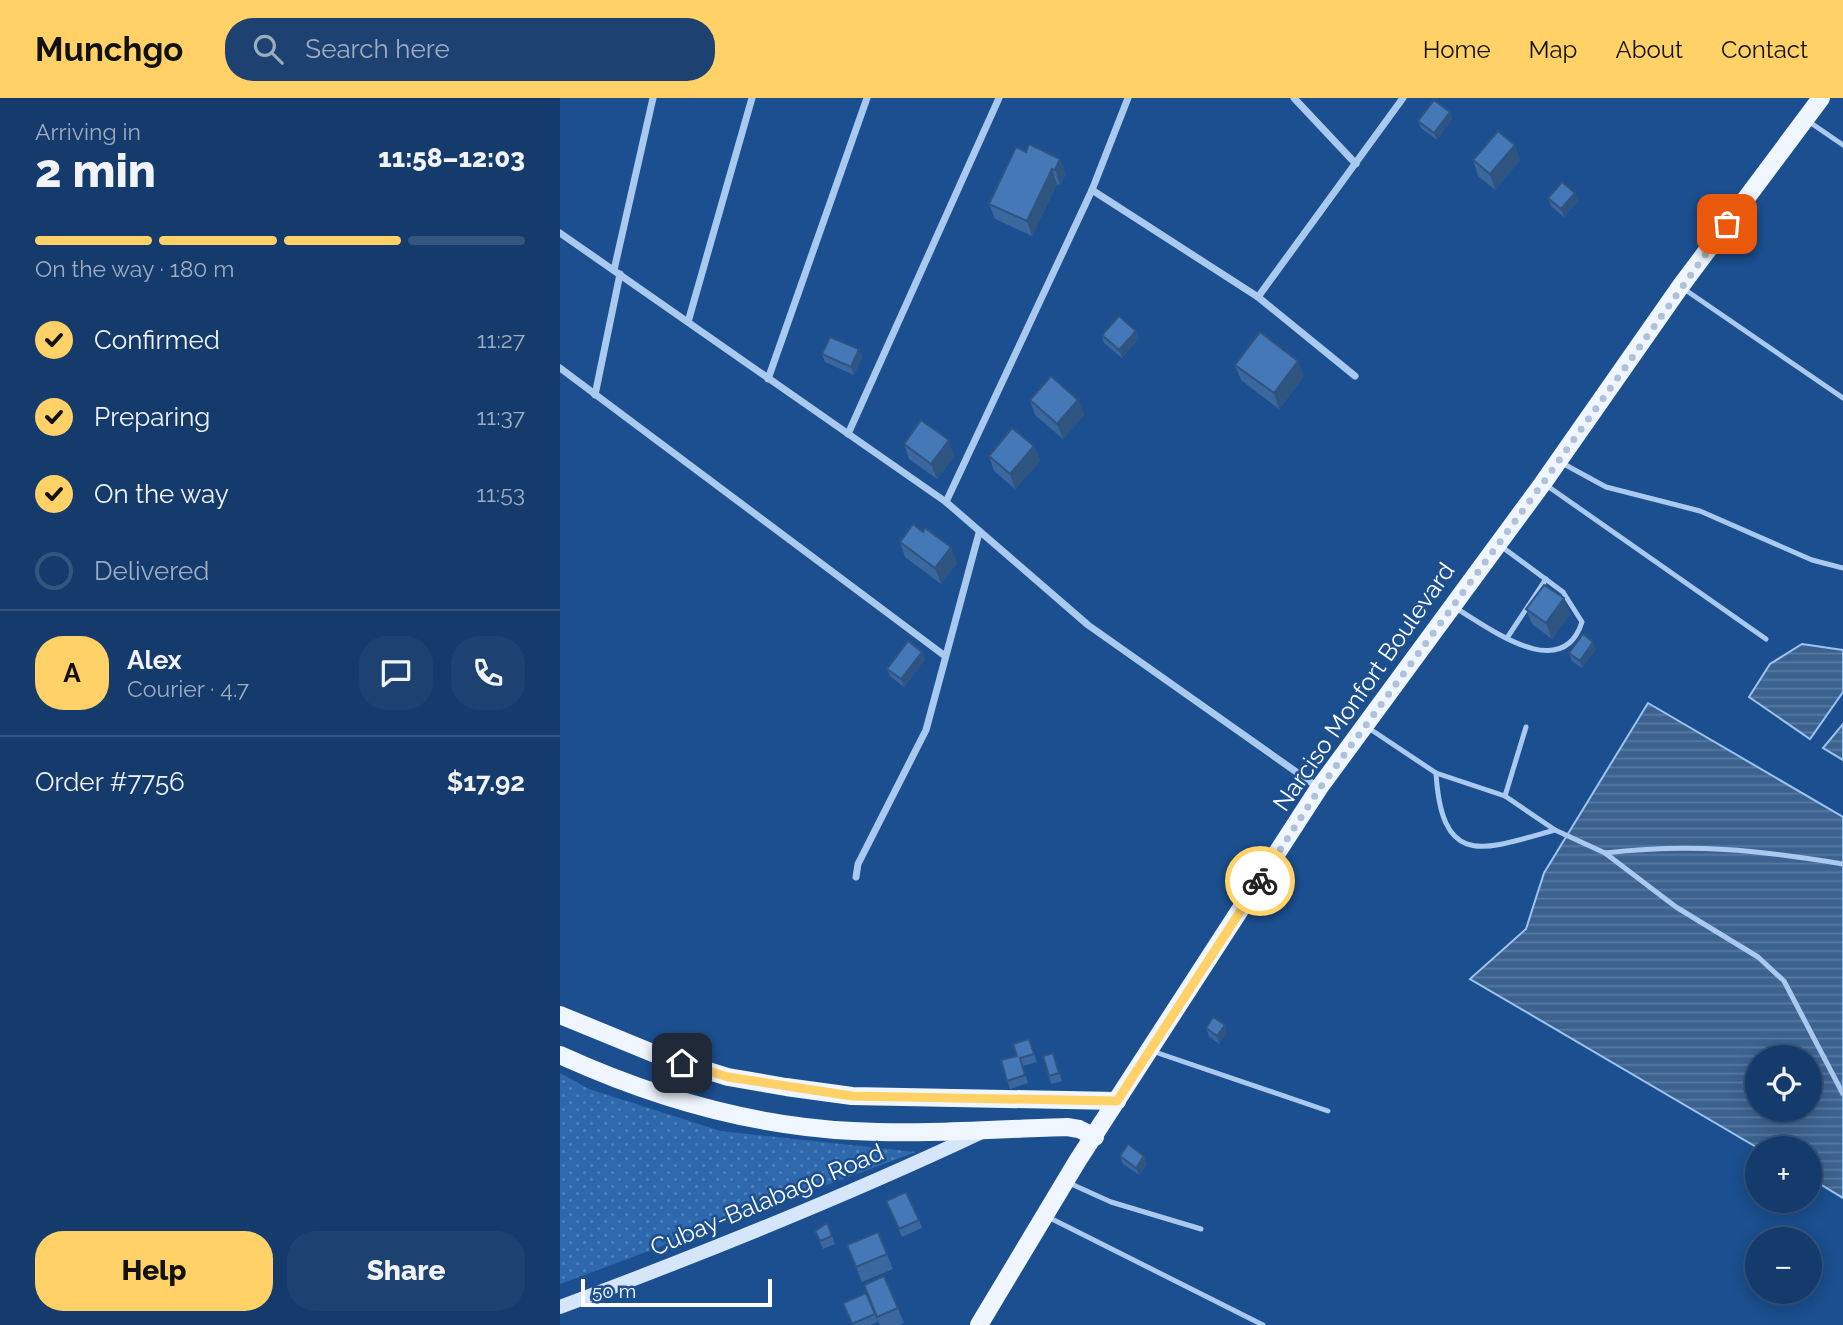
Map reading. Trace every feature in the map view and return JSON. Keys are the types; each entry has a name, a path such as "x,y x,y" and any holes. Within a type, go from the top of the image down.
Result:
{"main road":[{"name":"Narciso Monfort Boulevard","path":"979,1325 1065,1182 1320,788 1451,605 1543,483 1680,287 1821,98"},
{"path":"560,1015 660,1056 728,1077 786,1087 852,1096 1117,1101"},
{"path":"560,1055 598,1073 720,1112 850,1131 912,1133 1067,1128 1079,1129 1095,1137"},
{"name":"Cubay-Balabago Road","path":"560,1307 651,1273 879,1179 989,1129"}],"street":[{"path":"595,396 653,98"},
{"path":"688,322 752,98"},
{"path":"768,379 867,98"},
{"path":"848,434 999,98"},
{"path":"946,502 1091,190 1128,98"},
{"path":"1294,98 1356,164"},
{"path":"1258,297 1403,98"},
{"path":"1091,190 1258,297 1355,376"},
{"path":"560,233 946,502 1088,625 1320,788"},
{"path":"560,368 945,656"},
{"path":"856,877 858,864 926,730 979,533"}],"lane":[{"path":"1805,119 1843,145"},
{"path":"1680,287 1843,398"},
{"path":"1558,461 1606,487 1700,510 1812,560 1843,568"},
{"path":"1543,483 1766,639"},
{"path":"1451,605 1507,638 1535,650 1552,652 1566,648 1578,634 1582,622 1578,611 1563,592 1498,544"},
{"path":"1507,638 1546,579"},
{"path":"1365,726 1436,773 1505,796 1555,830 1605,853 1676,907 1758,957 1784,981 1843,1094"},
{"path":"1505,796 1526,727"},
{"path":"1436,773 1438,805 1447,830 1467,846 1496,846 1555,830"},
{"path":"1605,853 1663,846 1748,849 1843,864"},
{"path":"1152,1051 1328,1111"},
{"path":"1065,1182 1111,1202 1201,1229"},
{"path":"1045,1215 1263,1325"}],"shaded area":[{"path":"1802,644 1843,650 1843,692 1810,739 1749,697 1770,664"},
{"path":"1648,703 1843,817 1843,1198 1822,1185 1822,1136 1745,1136 1745,1140 1470,979 1526,929 1544,873"},
{"path":"1843,724 1843,760 1823,748"},
{"path":"560,1073 589,1089 721,1131 916,1152 560,1284"}],"building":[{"path":"1434,100 1450,112 1434,133 1418,121"},
{"path":"1498,131 1515,145 1490,174 1473,160"},
{"path":"1029,144 1060,159 1055,170 1052,169 1027,221 989,204 1016,147 1026,152"},
{"path":"1562,182 1575,193 1561,209 1548,198"},
{"path":"1119,316 1136,331 1119,350 1102,335"},
{"path":"1260,332 1298,361 1274,393 1235,365"},
{"path":"830,337 859,349 851,367 822,354"},
{"path":"1051,376 1078,400 1057,424 1030,400"},
{"path":"921,420 949,440 931,464 904,444"},
{"path":"1012,428 1034,446 1010,474 989,456"},
{"path":"913,524 923,532 925,528 951,547 935,568 900,542"},
{"path":"1544,585 1564,598 1546,623 1526,609"},
{"path":"1583,634 1593,642 1580,661 1569,653"},
{"path":"908,641 922,652 901,679 887,669"},
{"path":"1213,1017 1225,1025 1217,1036 1206,1028"},
{"path":"1029,1039 1034,1054 1020,1058 1025,1075 1007,1081 1001,1060 1017,1056 1013,1044"},
{"path":"1053,1053 1059,1073 1049,1076 1043,1056"},
{"path":"1128,1144 1144,1156 1136,1168 1120,1156"},
{"path":"906,1192 919,1220 899,1229 886,1201"},
{"path":"827,1223 832,1236 820,1241 815,1231"},
{"path":"878,1232 887,1254 856,1267 847,1245"},
{"path":"884,1276 898,1308 877,1317 864,1285"},
{"path":"866,1293 875,1314 852,1324 843,1303"}],"way so far":[{"path":"1260,881 1320,788 1451,605 1543,483 1727,224"}],"route":[{"path":"682,1063 728,1077 852,1096 1042,1102 1117,1101 1260,881"}]}
